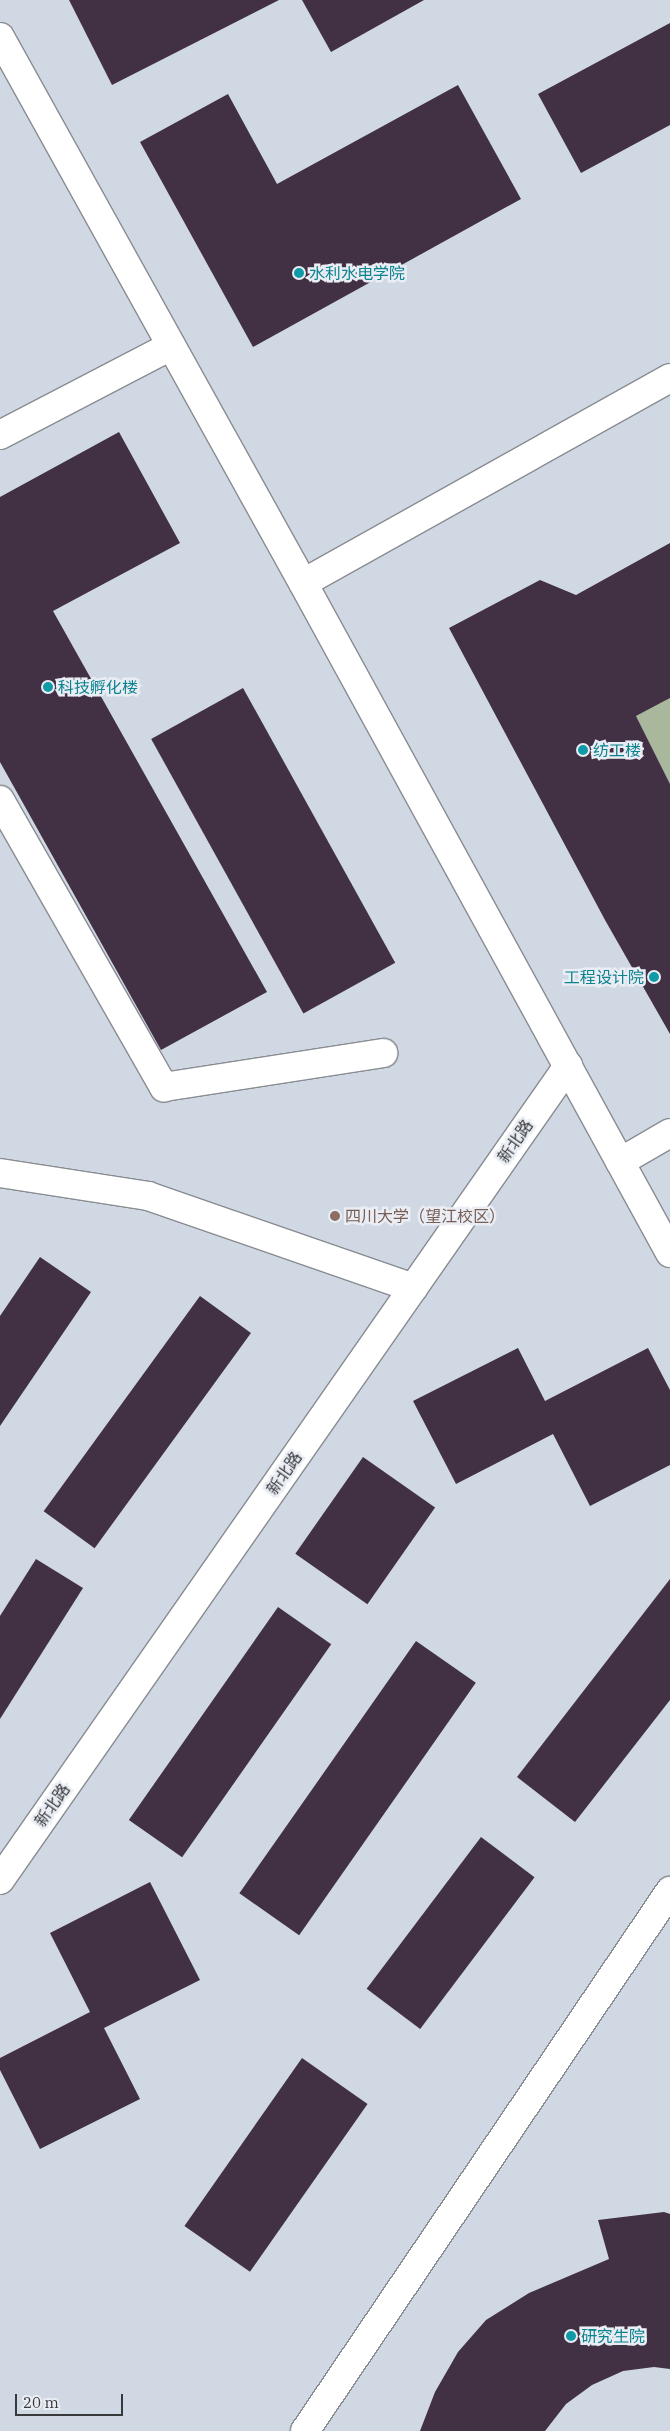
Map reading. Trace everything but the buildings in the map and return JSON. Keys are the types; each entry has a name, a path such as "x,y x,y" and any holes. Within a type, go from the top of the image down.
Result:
{"street":[{"path":"0,37 303,583 670,1253"},
{"path":"0,435 171,346"},
{"path":"303,583 670,378"},
{"path":"0,800 164,1087 383,1053"},
{"name":"新北路","path":"0,1880 568,1066"},
{"path":"620,1162 670,1133"},
{"path":"0,1173 148,1196 413,1288"},
{"path":"305,2431 670,1891"}],"shaded area":[{"name":"四川大学（望江校区）","path":"0,0 670,0 670,2431 0,2431"}],"green space":[{"path":"670,698 670,784 636,716"}],"place":[{"name":"水利水电学院","path":"299,273"},
{"name":"科技孵化楼","path":"48,687"},
{"name":"纺工楼","path":"583,750"},
{"name":"工程设计院","path":"654,977"},
{"name":"四川大学（望江校区）","path":"335,1216"},
{"name":"研究生院","path":"571,2336"}]}
